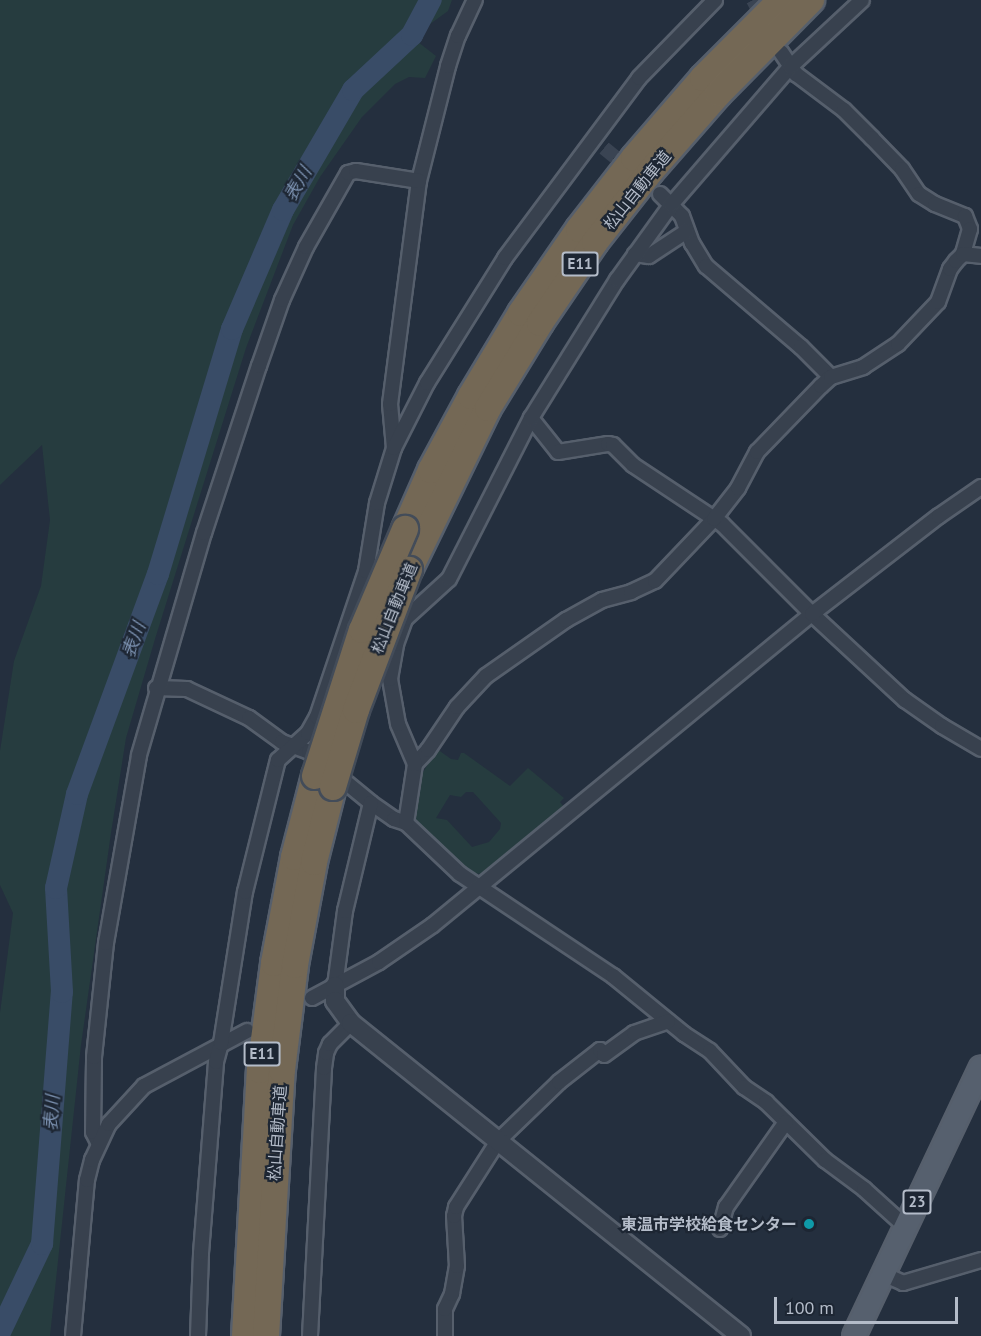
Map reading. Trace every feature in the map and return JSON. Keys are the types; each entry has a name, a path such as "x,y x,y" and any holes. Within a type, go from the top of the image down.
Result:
{"highway":[{"name":"松山自動車道","path":"266,1336 283,1059 295,965 314,862 324,782 362,630 431,470 471,396 521,313 579,230 634,158 703,78 781,0"},
{"name":"松山自動車道","path":"244,1336 260,1070 276,951 294,857 356,710 409,570 488,408 540,323 595,242 650,172 719,93 811,0"}],"main road":[{"name":"23","path":"854,1336 981,1067"}],"street":[{"path":"394,448 390,404 419,182 448,66 458,36 475,0"},
{"path":"198,1336 201,1253 216,1062 221,1043 244,892 274,770 283,753 295,746 308,733 317,717 366,571 377,503 394,448 427,383 505,258 598,144 639,78 715,0"},
{"path":"406,823 415,764 398,724 390,679 394,653 405,619 449,579 531,418 578,340 635,254 671,205 790,67 862,0"},
{"path":"415,764 428,750 457,707 486,676 549,631 593,605 614,595 644,588 655,581 714,519 738,488 757,452 831,377 863,367 898,344 938,302 950,269 963,254 970,229 965,216 934,204 919,194 902,169 851,117 806,83 790,67 781,52"},
{"path":"99,1144 93,1132 94,1057 106,943 139,755 156,688 259,366 282,300 306,247 348,173 356,171 419,182"},
{"path":"660,194 682,216 697,253 718,278 801,347 831,377"},
{"path":"635,254 649,256 687,231"},
{"path":"963,254 981,256"},
{"path":"531,418 558,452 609,444 633,465 714,519 905,700 942,726 981,749"},
{"path":"312,998 404,946 480,888 540,836 812,614 939,516 981,487"},
{"path":"366,571 405,619"},
{"path":"156,688 187,689 252,721 282,742 309,752 371,803 394,819 406,823 460,874 613,976 668,1021 710,1051 744,1087 766,1101 825,1160 864,1189 906,1227"},
{"path":"371,803 345,911 335,1001 351,1023 741,1336"},
{"path":"445,1336 446,1309 453,1294 457,1266 454,1216 456,1208 498,1141 560,1082 600,1050 604,1055 634,1034 668,1021"},
{"path":"310,1336 324,1068 330,1044 351,1023"},
{"path":"73,1336 87,1180 99,1144 119,1110 144,1086 247,1030"},
{"path":"720,1229 726,1207 786,1122"},
{"path":"883,1275 903,1283 981,1260"}],"green space":[{"path":"0,0 452,0 448,11 426,27 418,42 436,56 425,78 409,77 395,84 362,117 320,177 293,225 246,348 155,639 126,738 111,833 81,1045 50,1336 0,1336 0,1013 13,913 0,885 0,751 14,661 41,586 50,520 42,445 0,485"},
{"path":"437,749 451,759 458,760 461,753 464,753 510,786 528,768 564,798 560,802 565,808 486,873 474,874 465,871 411,820 419,779","holes":["466,792 473,792 501,823 500,829 489,842 472,847 447,820 436,818 450,795 461,797"]}],"waterway":[{"name":"表川","path":"0,1332 42,1244 62,992 56,888 77,794 158,574 232,329 283,210 353,90 412,35 431,0"}],"tunnel":[{"path":"753,0 764,21"},
{"path":"604,148 660,194"}],"place":[{"name":"東温市学校給食センター","path":"809,1224"}]}
